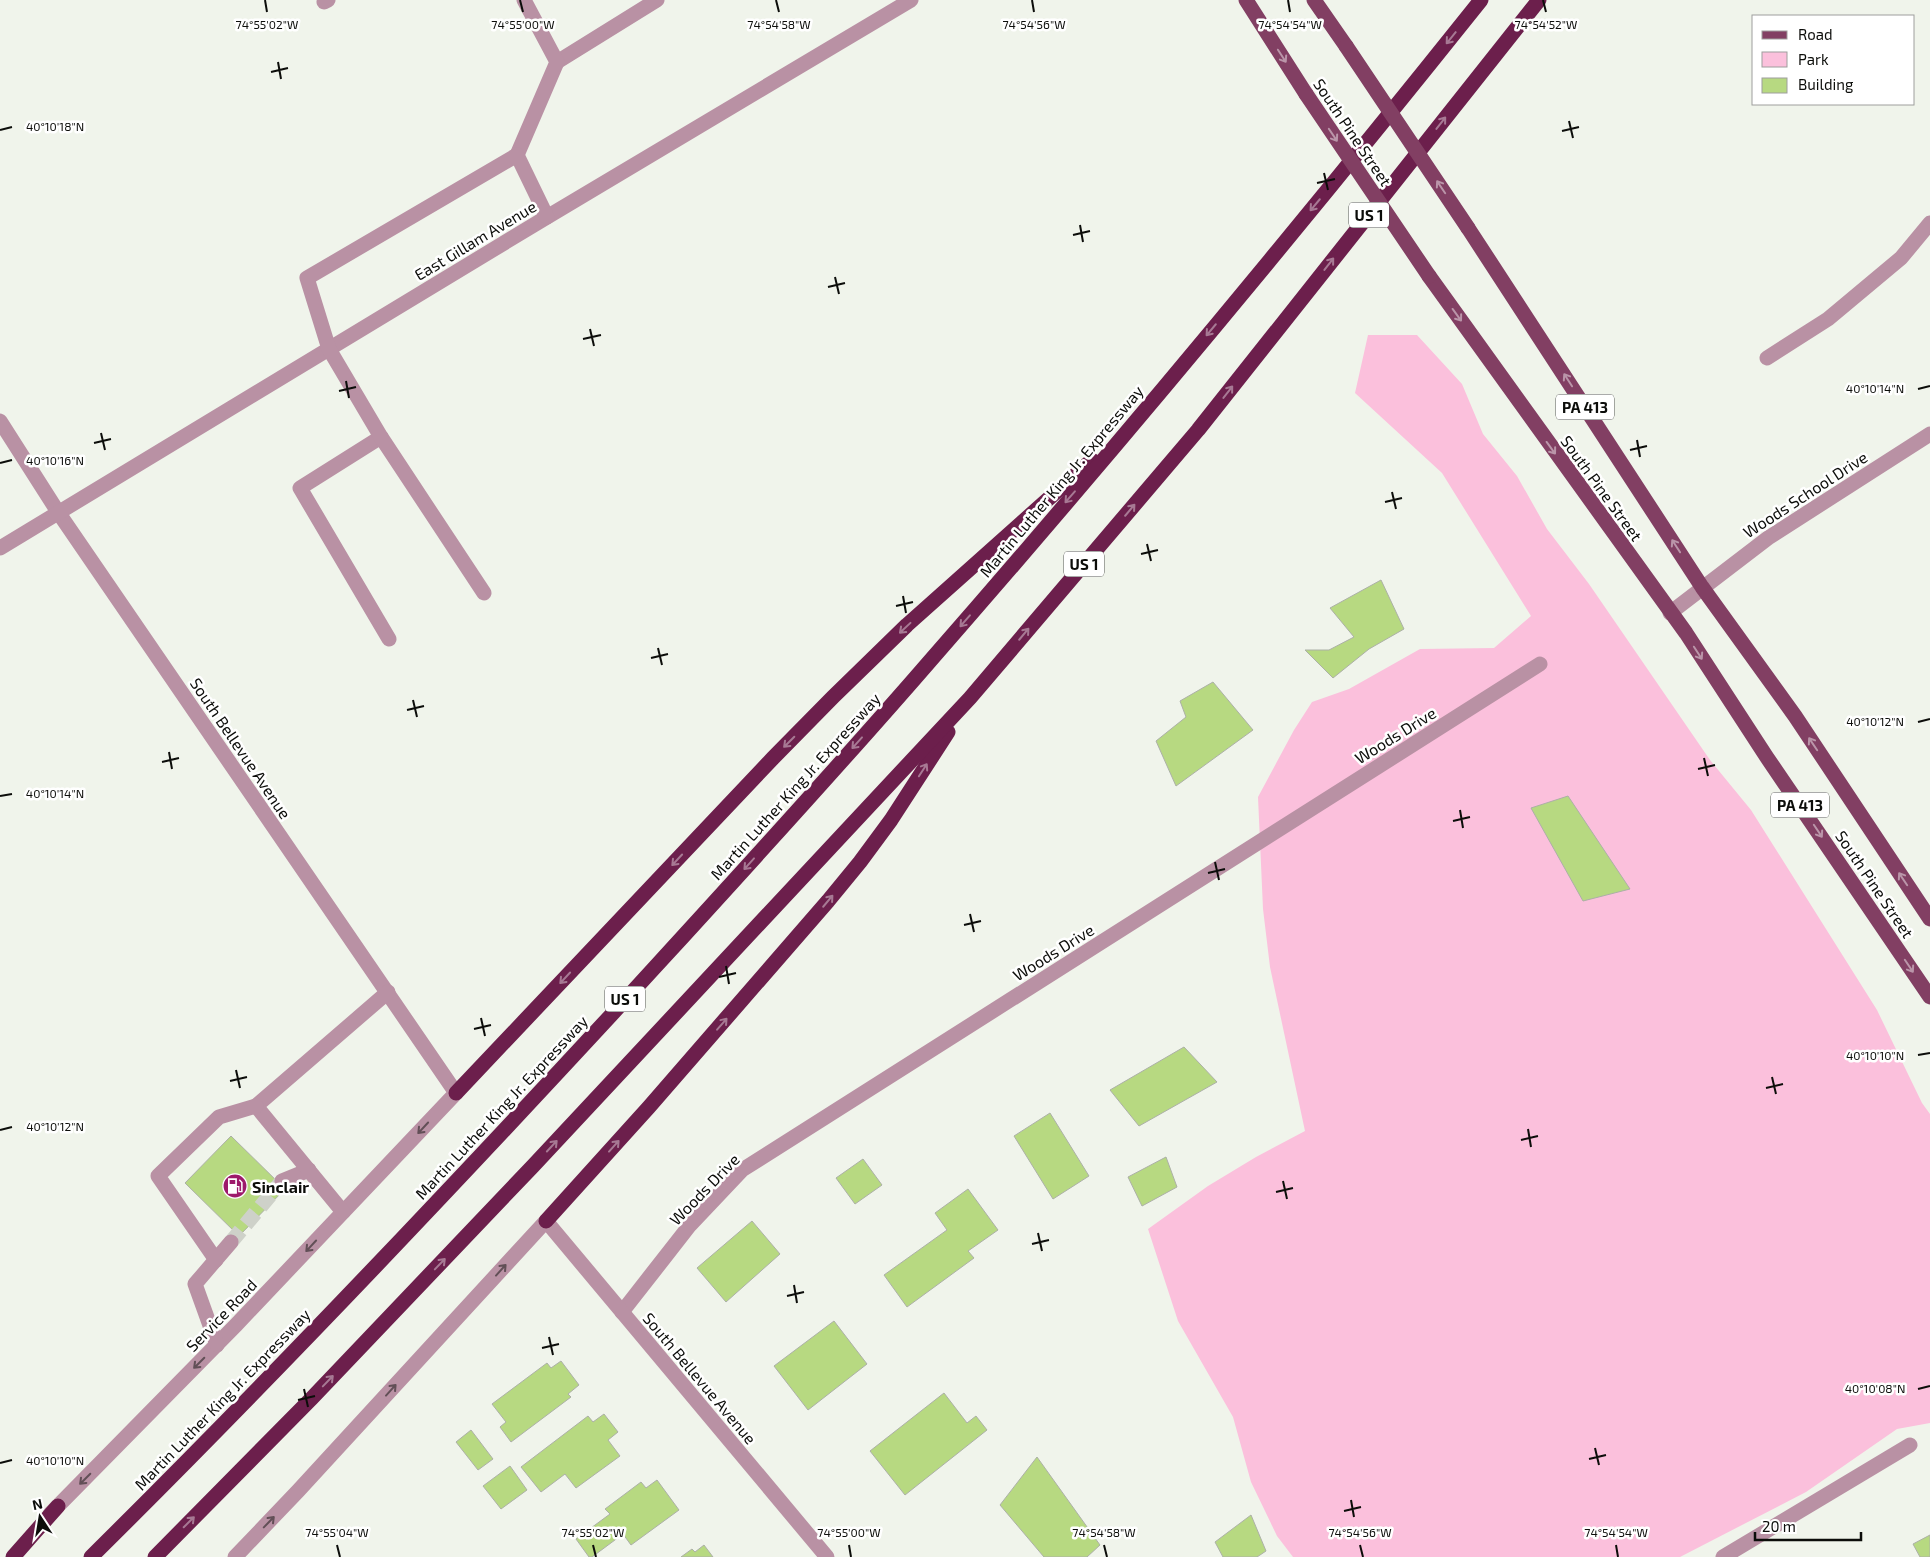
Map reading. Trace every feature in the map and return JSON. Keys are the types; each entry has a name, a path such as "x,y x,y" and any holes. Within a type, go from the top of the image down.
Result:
{"highway":[{"name":"Martin Luther King Jr. Expressway","path":"91,1557 279,1367 554,1077 715,902 929,662 1136,420 1346,169 1481,0"},
{"name":"US 1","path":"155,1557 312,1398 533,1166 970,698 1198,430 1539,0"},
{"path":"456,1093 833,697 907,626 1136,420"},
{"path":"546,1221 649,1108 850,875 890,820 970,698"},
{"path":"13,1557 58,1506"}],"main road":[{"name":"South Pine Street","path":"1246,0 1306,94 1428,276 1670,613 1930,997"},
{"name":"South Pine Street","path":"1314,0 1468,228 1702,587 1795,716 1930,919"}],"street":[{"path":"524,0 557,62"},
{"path":"484,593 381,437 329,349 307,278 517,155 557,62 657,0"},
{"name":"East Gillam Avenue","path":"0,548 547,216 911,0"},
{"path":"517,155 547,216"},
{"path":"1767,358 1828,319 1901,258 1930,224"},
{"name":"South Bellevue Avenue","path":"0,421 58,512 456,1093"},
{"name":"Woods School Drive","path":"1702,587 1768,538 1930,434"},
{"path":"381,437 300,488 390,639"},
{"path":"1670,613 1702,587"},
{"name":"Woods Drive","path":"622,1312 690,1225 742,1170 1540,664"},
{"path":"216,1260 158,1176 220,1117 256,1106 388,992"},
{"name":"Service Road","path":"6,1557 217,1345 456,1093"},
{"path":"256,1106 343,1212"},
{"path":"282,1181 308,1170"},
{"path":"235,1557 305,1484 546,1221"},
{"name":"South Bellevue Avenue","path":"546,1221 827,1557"},
{"path":"217,1345 195,1284 232,1242"},
{"path":"1723,1557 1910,1445"}],"green space":[{"path":"1368,335 1417,335 1462,384 1483,434 1517,476 1547,529 1589,584 1710,760 1751,810 1877,1010 1922,1103 1930,1114 1930,1423 1897,1429 1806,1492 1680,1557 1293,1557 1277,1536 1251,1482 1233,1417 1178,1321 1148,1229 1208,1186 1256,1157 1305,1131 1270,967 1263,909 1258,797 1294,730 1312,702 1349,689 1420,649 1494,648 1531,616 1442,473 1355,393"}],"building":[{"path":"1381,580 1404,629 1369,649 1333,678 1305,650 1329,650 1354,637 1330,608"},
{"path":"1213,682 1253,730 1176,786 1156,741 1186,717 1180,701"},
{"path":"1568,796 1630,889 1583,901 1531,808"},
{"path":"1184,1047 1217,1082 1139,1126 1110,1090"},
{"path":"1050,1113 1089,1176 1053,1199 1014,1136"},
{"name":"Sinclair","path":"231,1136 285,1189 239,1236 185,1183"},
{"path":"1166,1157 1177,1187 1142,1206 1128,1177"},
{"path":"863,1159 882,1185 855,1204 836,1178"},
{"path":"968,1189 998,1230 968,1251 974,1258 907,1307 884,1275 947,1230 935,1213"},
{"path":"752,1221 780,1254 726,1302 697,1268"},
{"path":"834,1321 867,1364 808,1410 774,1366"},
{"path":"561,1361 579,1385 568,1394 571,1397 511,1442 500,1427 506,1422 492,1404 547,1363 551,1368"},
{"path":"944,1393 967,1423 976,1416 987,1430 905,1495 870,1451"},
{"path":"604,1414 618,1432 608,1440 620,1456 576,1488 565,1474 541,1492 521,1467 588,1416 593,1422"},
{"path":"471,1430 493,1459 478,1470 456,1442"},
{"path":"1037,1457 1100,1545 1087,1557 1044,1557 1000,1505"},
{"path":"510,1466 527,1490 501,1509 483,1486"},
{"path":"657,1480 679,1510 631,1545 623,1534 592,1557 589,1557 576,1539 610,1514 605,1509 641,1482 646,1488"},
{"path":"1251,1515 1266,1551 1257,1557 1223,1557 1215,1542"},
{"path":"1930,1535 1930,1557 1920,1557 1913,1544"},
{"path":"704,1545 713,1557 681,1557 692,1549 695,1552"}],"tunnel":[{"path":"231,1242 282,1181"}],"place":[{"name":"Sinclair","path":"235,1186"}]}
